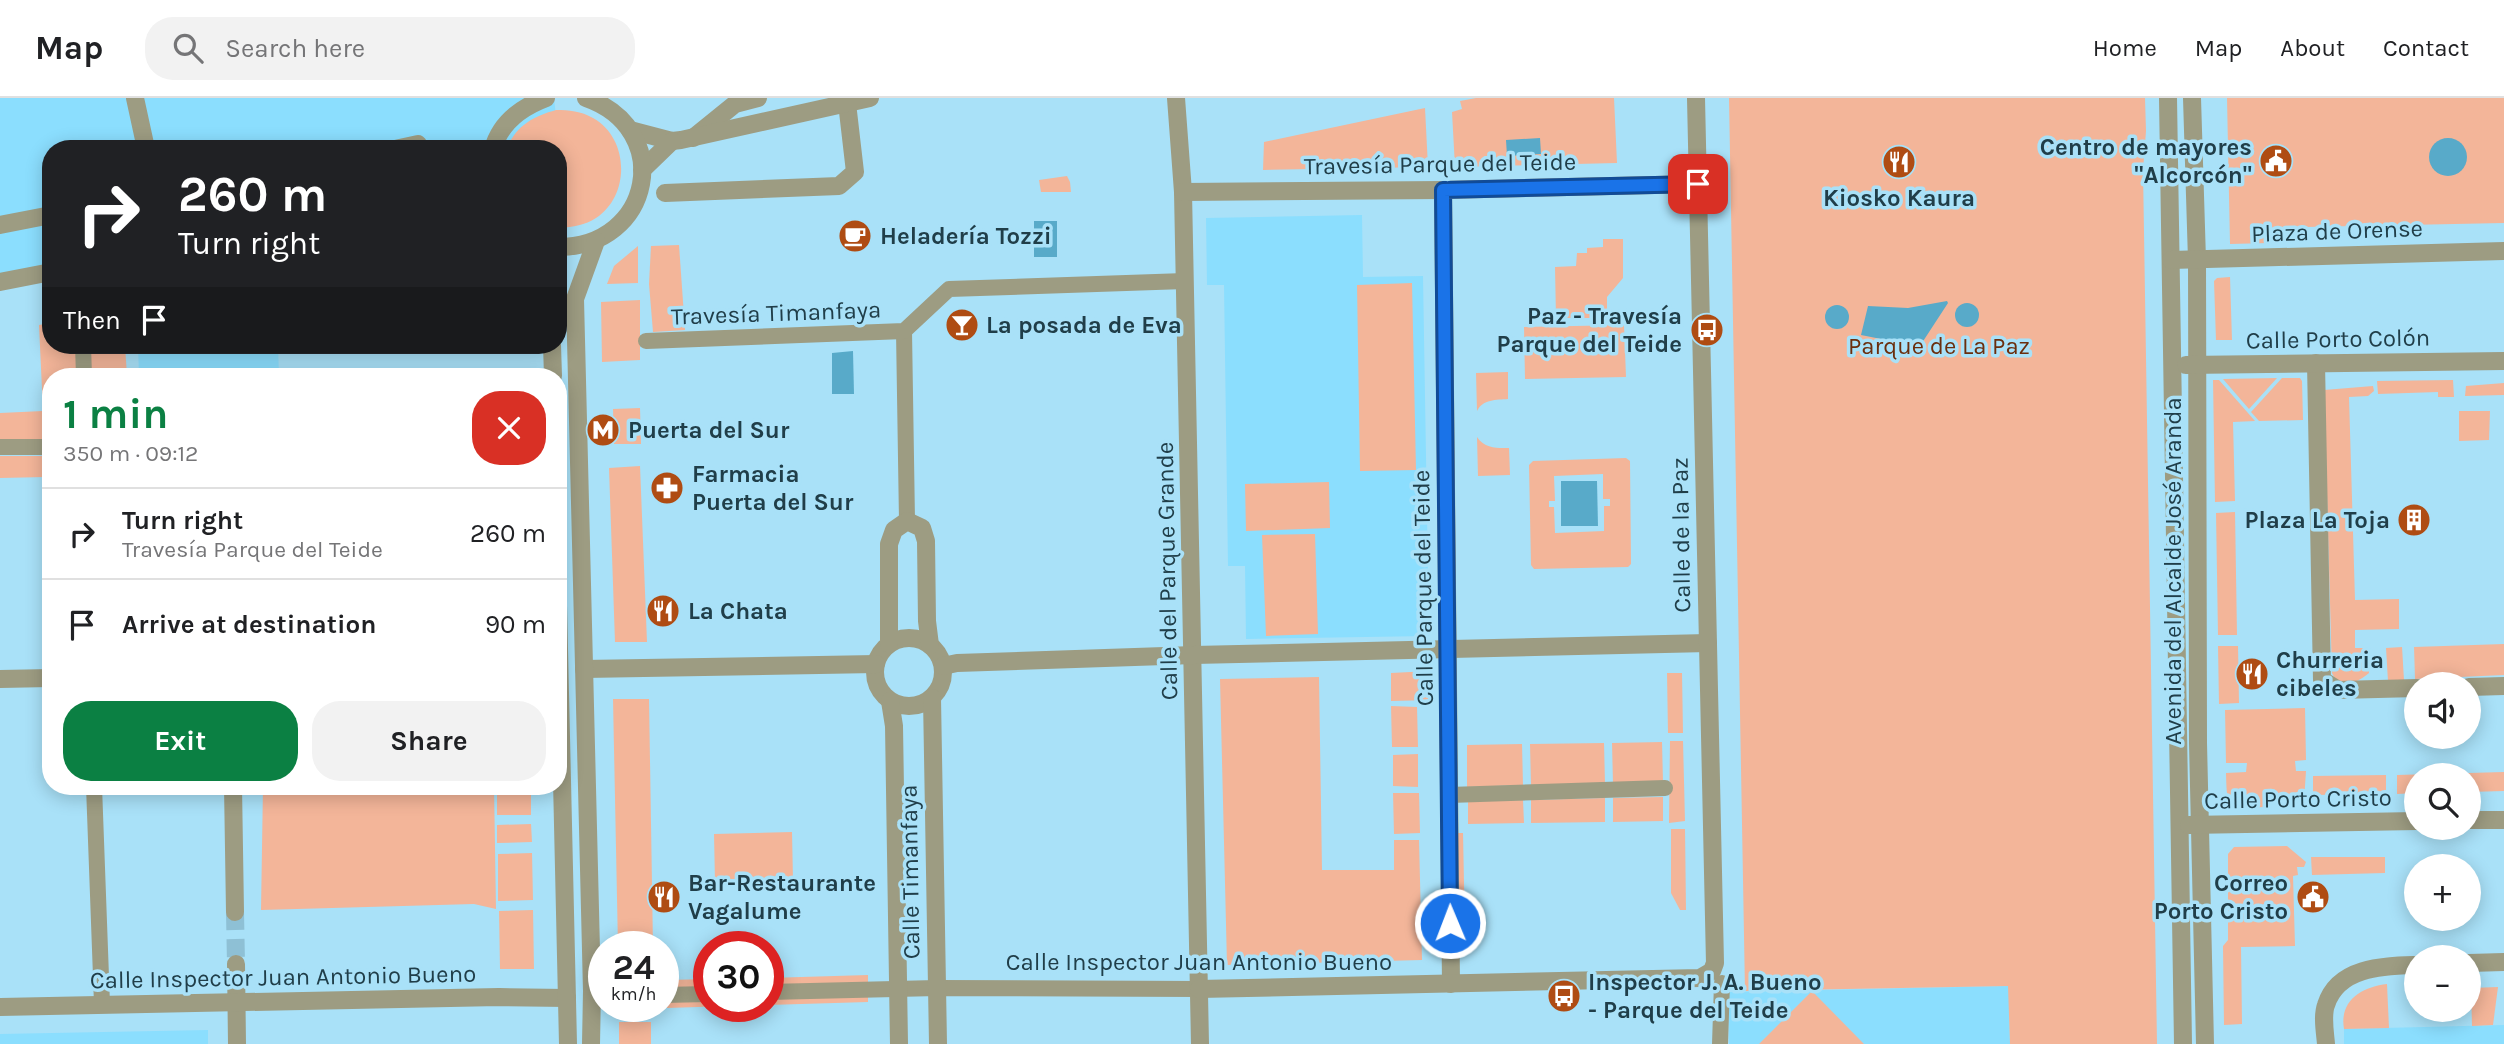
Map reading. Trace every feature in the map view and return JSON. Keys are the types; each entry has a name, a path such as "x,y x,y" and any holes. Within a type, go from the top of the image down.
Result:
{"street":[{"path":"135,98 144,140"},
{"path":"495,140 507,123 524,108 545,98"},
{"path":"693,138 734,104 758,98"},
{"path":"630,130 672,141 870,98"},
{"name":"Calle del Parque Grande","path":"1175,98 1183,192 1200,1044"},
{"name":"Calle de la Paz","path":"1696,98 1715,963 1720,1044"},
{"name":"Avenida del Alcalde José Aranda","path":"2168,98 2183,1044"},
{"name":"Avenida del Alcalde José Aranda","path":"2193,98 2197,260 2198,743 2205,1044"},
{"path":"567,247 596,242 615,230 630,213 639,193 642,170 639,148 618,115 595,100"},
{"path":"665,193 839,186 855,172 847,103"},
{"path":"642,170 672,141"},
{"name":"Travesía Parque del Teide","path":"1183,192 1698,184"},
{"name":"Calle Parque del Teide","path":"1443,190 1451,984"},
{"path":"0,225 42,217"},
{"path":"595,931 584,669 575,299 596,242"},
{"name":"Plaza de Orense","path":"2171,260 2504,251"},
{"path":"0,282 42,274"},
{"name":"Travesía Timanfaya","path":"646,341 904,331 949,289 1185,281"},
{"path":"904,331 907,521"},
{"name":"Calle Porto Colón","path":"2172,365 2504,360"},
{"path":"2316,363 2322,680 2338,690 2404,688"},
{"path":"0,447 42,447"},
{"path":"889,644 889,544 894,530 907,521"},
{"path":"907,521 922,528 926,541 930,645"},
{"path":"917,638 930,645 939,655 943,666 943,679 932,698 919,705 903,706 890,701 883,695 875,678 876,664 882,651 900,639 917,638"},
{"path":"943,666 957,663 1194,655 1708,643"},
{"path":"584,669 876,664"},
{"path":"0,679 42,678"},
{"path":"2481,687 2504,686"},
{"name":"Calle Timanfaya","path":"932,698 938,1044"},
{"name":"Calle Timanfaya","path":"890,701 894,726 899,1044"},
{"path":"1449,794 1665,788"},
{"path":"94,795 102,1004"},
{"path":"233,795 235,912"},
{"path":"562,795 568,1044"},
{"path":"2481,820 2504,820"},
{"name":"Calle Porto Cristo","path":"2180,826 2404,821"},
{"path":"2481,963 2504,962"},
{"path":"236,964 237,1044"},
{"path":"2326,1044 2325,1006 2342,983 2357,973 2374,967 2404,966"},
{"name":"Calle Inspector Juan Antonio Bueno","path":"784,992 937,988 1199,989 1717,977"},
{"name":"Calle Inspector Juan Antonio Bueno","path":"0,1007 485,997 567,998"},
{"path":"591,1044 594,1022"}],"shaded area":[{"path":"0,98 554,98 559,140 42,140 42,270 0,278"},
{"path":"1540,138 1541,154 1507,156 1506,140"},
{"path":"2448,138 2462,143 2467,157 2462,171 2448,176 2434,171 2429,157 2434,143"},
{"path":"1362,215 1363,277 1423,276 1429,636 1246,639 1245,566 1228,566 1224,285 1207,285 1206,218"},
{"path":"1034,221 1057,221 1057,257 1034,257"},
{"path":"1947,301 1916,352 1911,355 1897,355 1886,340 1861,335 1868,306 1908,308"},
{"path":"1967,303 1976,306 1979,315 1976,324 1967,327 1958,324 1955,315 1958,306"},
{"path":"1837,305 1846,308 1849,317 1846,326 1837,329 1828,326 1825,317 1828,308"},
{"path":"853,351 854,394 832,394 832,353"},
{"path":"138,354 278,354 279,368 139,368"},
{"path":"1561,481 1597,481 1598,526 1561,526"},
{"path":"2009,986 2010,1044 1729,1044 1728,992"},
{"path":"2504,1025 2504,1044 2344,1044 2344,1029"},
{"path":"208,1030 208,1044 0,1044 0,1034"}],"green space":[{"path":"1476,98 1614,98 1617,163 1455,167 1452,112 1462,109 1460,101"},
{"name":"Parque de La Paz","path":"1729,98 2145,98 2143,170 2157,1044 2010,1044 2008,986 1745,991"},
{"path":"2227,98 2504,98 2504,223 2306,227 2305,242 2230,244"},
{"path":"1425,108 1428,167 1263,170 1264,142"},
{"path":"556,110 584,114 605,127 614,139 619,152 620,182 607,208 588,222 567,227 567,140 511,140 520,128 540,115"},
{"path":"1067,176 1071,192 1041,192 1039,180"},
{"path":"1603,239 1623,239 1623,278 1607,297 1607,318 1556,318 1555,267 1576,266 1577,253 1587,253 1587,248 1603,247"},
{"path":"679,245 685,330 653,332 649,284 651,246"},
{"path":"638,246 638,283 607,284 614,266"},
{"path":"2230,277 2232,340 2216,340 2214,281 2217,278"},
{"path":"1412,283 1416,470 1360,471 1357,285"},
{"path":"640,300 640,360 602,362 601,302"},
{"path":"42,324 42,354 79,354 80,368 42,368 42,390 39,325"},
{"path":"1624,325 1626,377 1525,379 1524,327"},
{"path":"90,354 126,354 126,368 90,368"},
{"path":"1508,372 1508,399 1486,402 1477,411 1476,373"},
{"path":"2277,378 2249,409 2223,379"},
{"path":"2282,378 2300,378 2302,381 2303,420 2259,421 2251,412"},
{"path":"2213,380 2219,380 2255,421 2233,422 2235,501 2215,502"},
{"path":"2453,380 2454,397 2438,397 2438,392 2378,394 2377,381"},
{"path":"2504,383 2504,395 2465,396 2466,386"},
{"path":"2373,386 2374,391 2368,396 2349,397 2355,600 2399,599 2399,629 2355,630 2355,648 2367,648 2369,673 2354,682 2336,681 2332,673 2324,390"},
{"path":"640,408 641,444 614,444 613,409"},
{"path":"42,411 42,441 0,441 0,413"},
{"path":"2459,411 2490,411 2489,440 2459,441"},
{"path":"1477,437 1487,446 1509,448 1510,475 1478,476"},
{"path":"0,456 42,456 42,477 0,478"},
{"path":"1626,458 1630,461 1631,564 1628,567 1534,569 1531,565 1529,465 1533,461","holes":["1603,474 1603,499 1610,499 1610,506 1604,506 1604,531 1555,533 1554,507 1549,507 1549,501 1555,501 1554,476"]},
{"path":"640,466 647,642 615,642 609,468"},
{"path":"1329,482 1330,528 1246,531 1245,484"},
{"path":"2235,512 2237,635 2218,635 2216,513"},
{"path":"1315,534 1318,634 1266,636 1262,535"},
{"path":"2504,644 2504,675 2481,676 2481,672 2415,672 2414,647"},
{"path":"2218,646 2238,646 2239,703 2219,704"},
{"path":"2402,647 2404,680 2388,681 2386,648"},
{"path":"1430,671 1433,675 1434,700 1391,701 1391,673"},
{"path":"1667,673 1682,673 1683,733 1668,733"},
{"path":"1319,677 1322,870 1394,870 1394,840 1419,840 1422,960 1227,965 1220,679"},
{"path":"613,699 649,699 653,931 618,931"},
{"path":"1391,706 1417,707 1418,747 1392,747"},
{"path":"2305,708 2306,760 2295,761 2296,771 2306,771 2304,801 2297,806 2276,807 2276,792 2266,791 2266,807 2244,808 2232,805 2227,795 2226,773 2246,772 2247,763 2226,763 2225,710"},
{"path":"1670,741 1683,741 1685,821 1669,823"},
{"path":"1662,742 1663,782 1613,783 1612,743"},
{"path":"1604,743 1605,783 1531,785 1530,744"},
{"path":"1522,744 1523,785 1467,787 1467,745"},
{"path":"1418,754 1418,787 1393,786 1393,755"},
{"path":"2504,772 2504,791 2481,792 2481,773"},
{"path":"2386,775 2386,794 2313,795 2313,776"},
{"path":"2397,775 2404,775 2404,794 2397,794"},
{"path":"1393,793 1419,793 1420,833 1394,834"},
{"path":"263,795 494,795 496,909 474,904 261,910"},
{"path":"497,795 531,795 531,815 497,815"},
{"path":"1663,797 1663,821 1613,822 1613,798"},
{"path":"1605,798 1605,822 1531,823 1531,800"},
{"path":"1523,800 1524,823 1468,824 1468,801"},
{"path":"531,824 532,842 497,843 497,825"},
{"path":"1671,829 1685,829 1686,910 1680,910 1671,893"},
{"path":"792,832 793,880 715,882 714,834"},
{"path":"1453,833 1463,833 1465,933 1455,937"},
{"path":"2287,846 2306,862 2304,867 2297,867 2298,875 2293,876 2295,946 2241,947 2242,1024 2224,1025 2223,946 2228,940 2228,854 2234,847"},
{"path":"532,853 533,900 498,901 498,854"},
{"path":"2311,857 2385,857 2385,873 2312,875"},
{"path":"533,910 534,969 500,969 499,911"},
{"path":"868,975 868,1002 784,1005 784,978"},
{"path":"693,979 693,1007 679,1008 679,980"},
{"path":"2387,984 2389,1028 2344,1029 2345,1010 2354,997 2369,988"},
{"path":"2498,987 2493,1025 2472,1026 2472,1022 2481,1022 2481,988"},
{"path":"1812,991 1864,1044 1759,1044"},
{"path":"619,1022 651,1022 651,1044 619,1044"}],"tunnel":[{"path":"235,912 236,964"}],"place":[{"name":"Centro de mayores \"Alcorcón\"","path":"2276,161"},
{"name":"Kiosko Kaura","path":"1899,162"},
{"name":"Heladería Tozzi","path":"855,236"},
{"name":"La posada de Eva","path":"962,325"},
{"name":"Paz - Travesía Parque del Teide","path":"1707,330"},
{"name":"Puerta del Sur","path":"603,430"},
{"name":"Farmacia Puerta del Sur","path":"667,488"},
{"name":"Plaza La Toja","path":"2414,520"},
{"name":"La Chata","path":"663,611"},
{"name":"Churreria cibeles","path":"2252,674"},
{"name":"Bar-Restaurante Vagalume","path":"664,897"},
{"name":"Correo Porto Cristo","path":"2313,897"},
{"name":"Inspector J. A. Bueno - Parque del Teide","path":"1564,996"}],"route":[{"path":"1450,923 1443,190 1698,184"}]}
